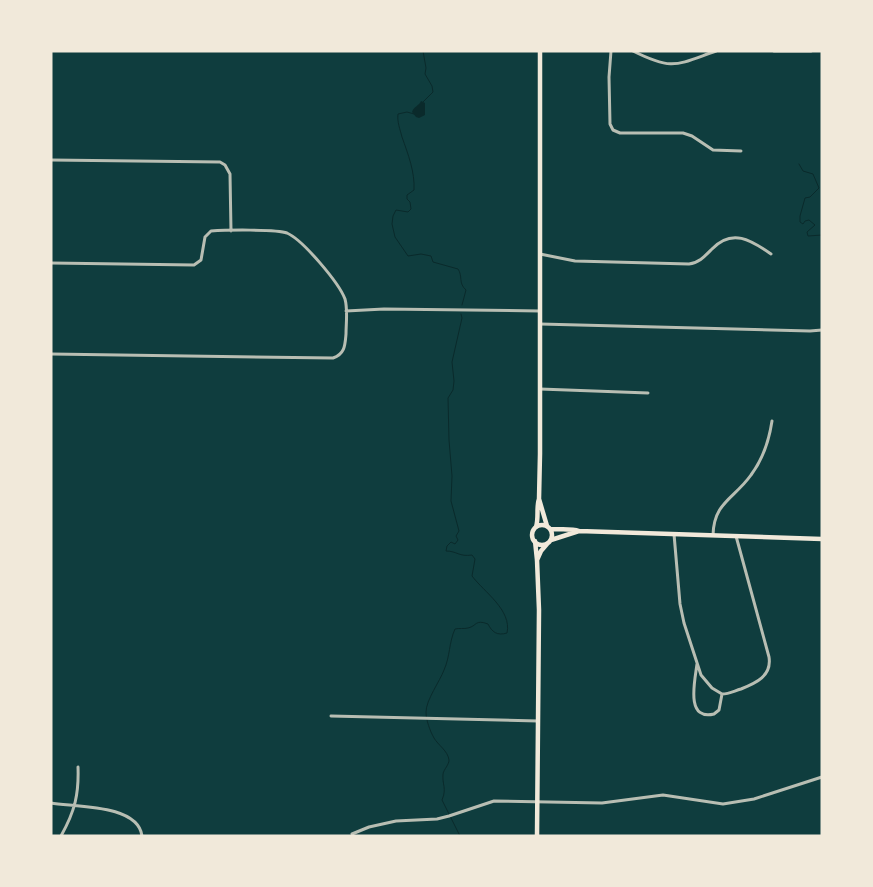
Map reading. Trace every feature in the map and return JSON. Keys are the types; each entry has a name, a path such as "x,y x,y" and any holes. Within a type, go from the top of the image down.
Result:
{"main road":[{"path":"537,836 538,560 532,534 536,527 539,499 540,51"},
{"path":"538,560 541,551 552,535 539,499"},
{"path":"536,527 542,525 561,531 574,530 578,532 822,539"},
{"path":"534,541 541,544 578,532"}],"street":[{"path":"611,51 609,82 610,124 613,130 620,133 683,133 692,136 713,150 741,152"},
{"path":"633,51 657,62 670,65 716,51"},
{"path":"774,51 811,51"},
{"path":"51,160 220,162 225,165 230,174 231,231"},
{"path":"51,263 194,265 199,263 205,237 210,231 286,233 294,237 334,279 344,299 346,311 345,347 339,356 333,358 51,354"},
{"path":"540,254 575,261 689,264 702,259 720,241 730,237 748,241 771,254"},
{"path":"346,311 384,309 540,311"},
{"path":"540,324 810,332 822,330"},
{"path":"540,389 648,393"},
{"path":"713,535 714,520 717,512 745,483 761,458 767,444 772,421"},
{"path":"674,534 682,613 697,663 705,680 712,688 722,694 754,684 766,675 770,665 768,651 736,536"},
{"path":"697,663 694,698 698,711 703,715 714,714 719,710 722,694"},
{"path":"331,716 538,721"},
{"path":"61,836 75,804 79,787 78,767"},
{"path":"352,834 369,827 396,821 437,819 451,816 494,800 602,803 663,795 723,804 754,799 822,777"},
{"path":"51,803 94,806 122,815 135,822 142,832 142,836"}],"water":[{"path":"421,101 425,103 425,115 419,118 412,112"}],"waterway":[{"path":"423,51 426,68 425,74 432,86 433,92 423,102"},
{"path":"414,114 407,112 398,114 402,137 412,170 414,190 407,195 411,209 408,212 396,210 393,216 392,224 395,237 408,256 421,254 431,256 433,262 458,269 462,285 466,290 462,305"},
{"path":"799,164 803,171 813,174 819,188 810,197 805,198 800,222 803,224 809,220 815,225 807,232 808,236 822,235"},
{"path":"460,836 442,800 444,789 443,774 449,760 445,751 431,732 426,712 427,707 446,665 455,629 468,628 481,622 488,624 495,633 507,633 507,625 501,609 472,576 475,559 472,555 446,551 447,546 451,542 455,544 458,540 456,536 459,531 451,501 452,476 448,398 453,390 452,362 462,318 461,314"}]}
